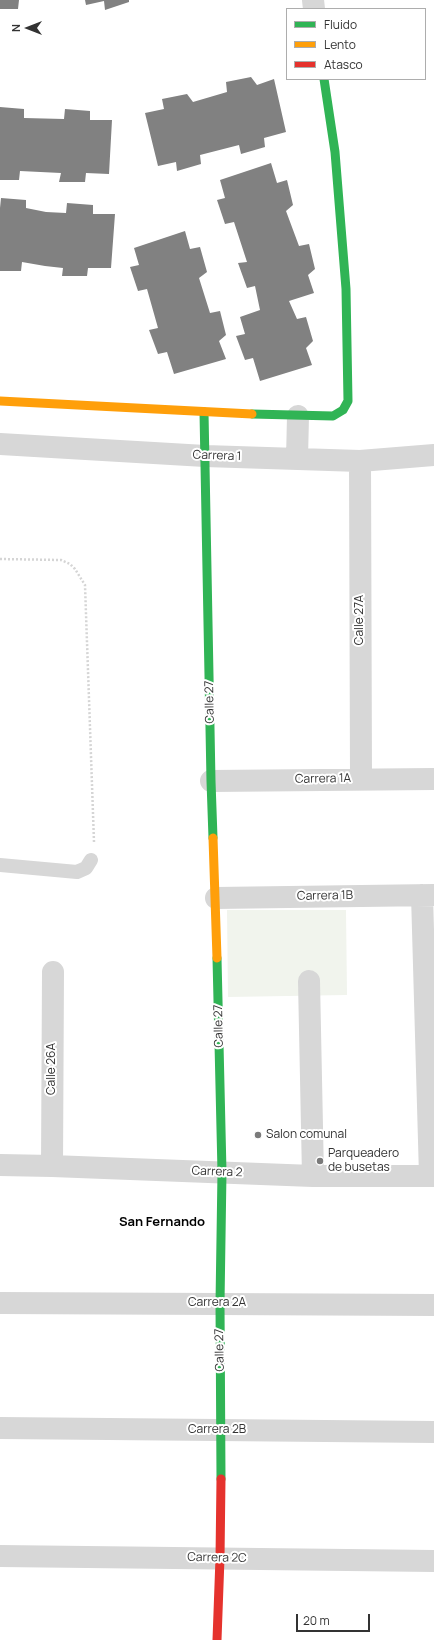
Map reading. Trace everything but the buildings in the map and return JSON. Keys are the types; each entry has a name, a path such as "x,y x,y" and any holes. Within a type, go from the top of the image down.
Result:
{"street":[{"path":"0,401 298,416 333,416 343,410 348,401 346,289 341,208 335,152 324,80"},
{"name":"Calle 27","path":"204,412 211,781 216,898 222,1172 220,1303 220,1558 217,1640"},
{"path":"297,459 298,416"},
{"name":"Carrera 1","path":"0,444 205,456 360,461 434,455"},
{"name":"Calle 27A","path":"360,461 361,779"},
{"name":"Carrera 1A","path":"211,781 434,778"},
{"path":"428,895 432,1176"},
{"name":"Carrera 1B","path":"216,898 428,895"},
{"name":"Calle 26A","path":"52,972 52,1166"},
{"path":"309,981 313,1176"},
{"name":"Carrera 2","path":"0,1165 313,1176 432,1176"},
{"name":"Carrera 2A","path":"0,1303 434,1305"},
{"name":"Carrera 2B","path":"0,1428 434,1432"},
{"name":"Carrera 2C","path":"0,1556 434,1561"}],"lane":[{"path":"0,865 77,872 86,868 91,860"}],"path":[{"path":"0,559 61,560 70,564 75,569 85,586 94,836 94,851 91,860"}],"shaded area":[{"path":"227,910 346,910 347,995 228,997"}],"traffic: fast":[{"path":"252,414 333,416 343,410 348,401 346,289 335,152 324,80"},
{"path":"204,412 213,838"},
{"path":"217,958 222,1172 220,1303 221,1479"}],"traffic: slow":[{"path":"0,401 252,414"},
{"path":"213,838 217,958"}],"traffic: jam":[{"path":"217,1640 221,1479"}],"place":[{"name":"Salon comunal","path":"258,1135"},
{"name":"Parqueadero de busetas","path":"320,1161"}],"district":[{"name":"San Fernando","path":"162,1222"}]}
